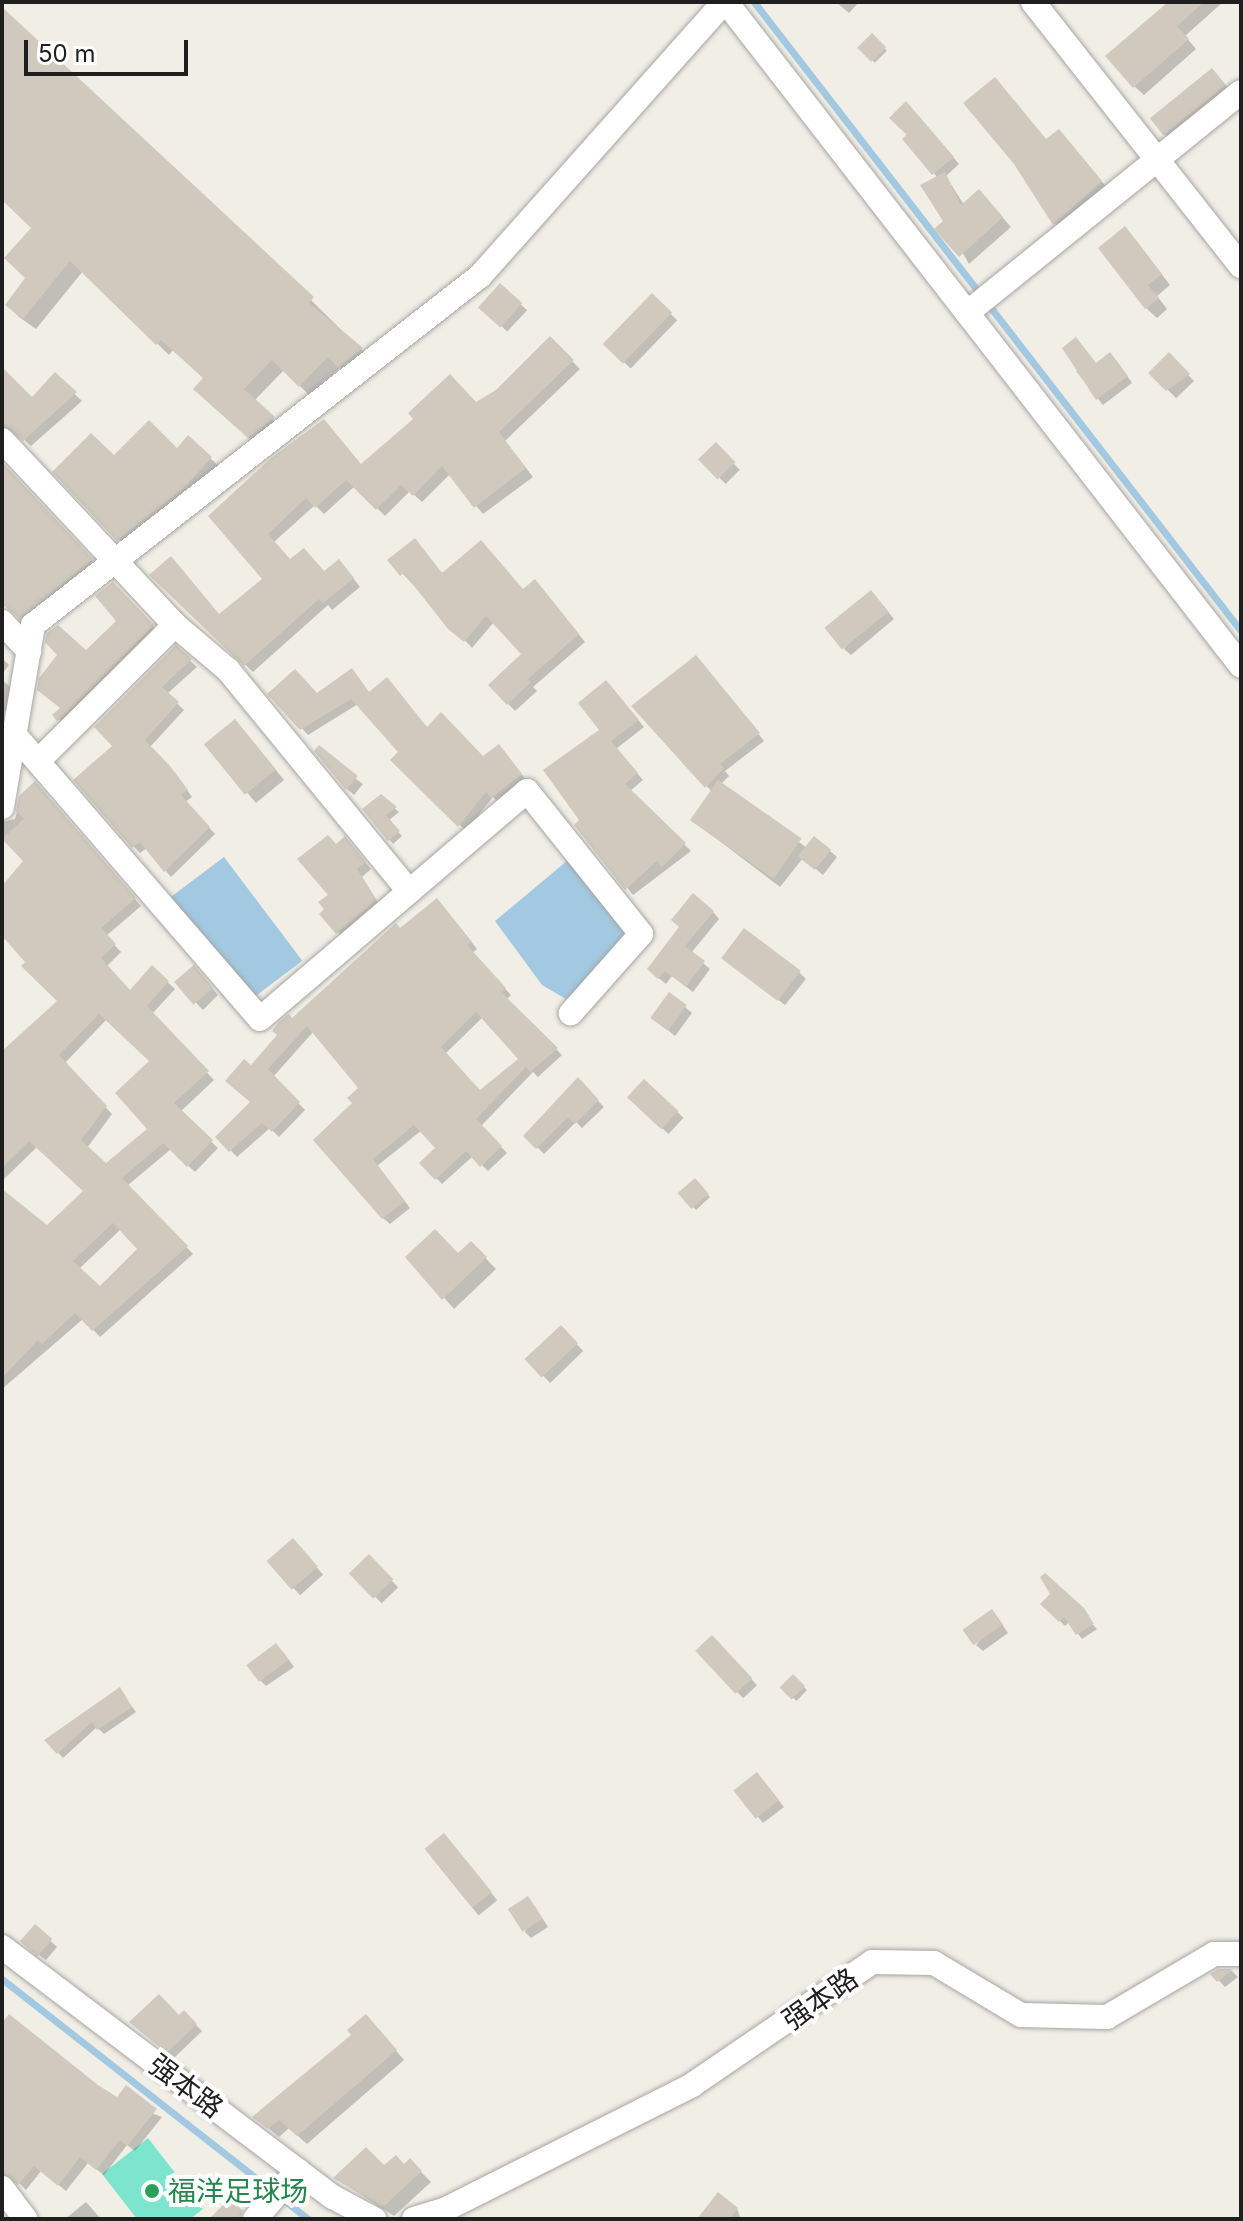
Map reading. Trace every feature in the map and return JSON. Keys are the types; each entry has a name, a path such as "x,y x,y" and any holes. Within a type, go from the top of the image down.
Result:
{"street":[{"path":"2,807 33,625 480,276 725,2 979,304 1241,666"},
{"path":"1033,2 1241,266"},
{"path":"979,304 1241,92"},
{"path":"2,440 175,625 228,670 409,891"},
{"path":"2,622 29,651"},
{"path":"38,761 175,625"},
{"path":"14,734 260,1019 527,791 641,934 571,1013"},
{"name":"强本路","path":"2,1947 284,2186 374,2219"},
{"name":"强本路","path":"414,2219 444,2210 692,2085 872,1962 934,1963 1021,2015 1107,2017 1214,1954 1241,1954"},
{"path":"255,2219 284,2186"},
{"path":"2,2188 25,2219"}],"green space":[{"name":"福洋足球场","path":"148,2138 203,2209 190,2219 137,2219 102,2174"}],"water":[{"path":"574,855 628,936 597,974 566,999 542,985 495,921"},
{"path":"224,857 302,961 249,1001 170,897"}],"building":[{"path":"1168,2 1204,2 1177,26 1189,39 1133,88 1105,56"},
{"path":"2,7 314,297 309,303 363,348 338,368 328,357 299,387 272,360 244,389 275,417 248,438 193,389 203,378 161,340 156,345 70,261 23,319 5,305 25,278 4,258 31,228 2,200"},
{"path":"872,33 886,47 871,62 857,48"},
{"path":"1212,68 1226,85 1164,135 1150,118"},
{"path":"995,77 1046,139 1059,129 1102,181 1053,225 1014,164 963,103"},
{"path":"906,101 954,157 932,175 902,139 907,135 889,118"},
{"path":"945,172 961,205 979,189 1003,217 959,257 934,229 943,221 920,185"},
{"path":"1125,226 1162,274 1148,285 1159,298 1145,309 1098,248"},
{"path":"500,283 522,303 500,328 478,308"},
{"path":"652,293 672,312 623,364 603,344"},
{"path":"550,336 574,360 499,432 526,468 474,508 442,466 413,496 401,485 376,510 346,480 315,508 306,498 268,534 290,559 304,548 324,571 339,559 354,578 323,603 319,599 244,666 149,575 171,556 219,614 262,579 208,516 270,459 324,419 361,464 413,419 408,413 450,374 476,402 496,390"},
{"path":"1076,337 1096,363 1110,352 1128,376 1096,400 1062,348"},
{"path":"1169,352 1190,374 1166,391 1148,373"},
{"path":"2,367 32,397 55,372 77,392 23,441 2,425"},
{"path":"149,420 177,448 188,435 212,457 185,487 117,541 52,472 91,433 114,455"},
{"path":"716,442 735,462 717,480 698,459"},
{"path":"2,462 93,559 20,619 2,604"},
{"path":"415,538 442,573 481,540 523,589 535,579 579,634 528,679 531,682 507,705 488,685 521,654 486,616 464,642 448,629 404,573 400,576 387,560"},
{"path":"113,582 154,625 57,721 52,715 60,708 37,690 39,678 57,655 45,642 47,633 58,625 86,650 116,621 95,596"},
{"path":"871,590 889,612 842,650 824,628"},
{"path":"176,645 192,659 162,687 179,702 145,740 188,790 181,795 210,827 164,872 140,842 132,848 73,780 112,746 94,727"},
{"path":"696,655 760,733 720,764 724,768 705,788 631,706"},
{"path":"352,668 369,692 387,677 427,727 441,712 483,756 499,744 522,774 491,798 486,792 458,827 390,760 398,752 351,699 300,730 267,694 295,669 317,693"},
{"path":"606,680 639,720 611,741 638,773 625,784 686,843 662,867 657,861 625,890 574,825 579,820 543,770 599,730 578,703"},
{"path":"235,719 276,770 245,795 204,744"},
{"path":"319,745 358,776 346,790 314,751"},
{"path":"718,780 802,839 773,879 690,820"},
{"path":"35,781 136,898 101,928 116,944 101,958 130,990 152,965 169,981 147,1006 209,1071 174,1103 213,1140 187,1167 163,1143 122,1178 188,1246 92,1331 75,1313 42,1344 38,1340 2,1378 2,1189 47,1225 83,1191 29,1141 2,1168 2,1051 57,1001 21,966 25,962 2,936 2,886 23,861 2,839 24,819 16,811 19,796","holes":["99,1014 149,1061 115,1093 147,1129 106,1163 81,1140 107,1106 59,1055","113,1223 137,1249 100,1286 73,1261"]},
{"path":"381,794 397,807 386,815 400,831 388,841 362,809"},
{"path":"328,835 336,844 345,836 366,862 357,869 376,900 336,934 319,914 324,909 318,902 328,895 297,859"},
{"path":"814,836 831,850 815,870 798,856"},
{"path":"693,893 714,911 685,946 705,961 686,987 665,971 658,979 647,969 679,927 671,920"},
{"path":"437,898 472,942 467,945 506,988 501,992 558,1048 530,1072 526,1067 476,1119 502,1146 480,1167 466,1151 435,1180 419,1163 435,1148 414,1125 373,1159 405,1201 382,1219 313,1140 352,1103 347,1098 358,1088 307,1026 268,1069 300,1102 272,1132 262,1123 229,1152 215,1137 250,1102 225,1081 244,1059 251,1065 277,1035 272,1031 279,1022 289,1014 292,1018 396,923 400,928","holes":["476,1012 518,1059 480,1090 441,1047"]},
{"path":"744,928 801,971 778,1001 721,958"},
{"path":"194,965 213,988 193,1005 174,982"},
{"path":"669,992 687,1005 668,1031 650,1018"},
{"path":"578,1077 599,1100 575,1124 568,1117 536,1149 523,1136"},
{"path":"644,1079 678,1111 661,1129 627,1097"},
{"path":"695,1178 709,1194 691,1209 678,1193"},
{"path":"435,1229 458,1253 471,1241 487,1257 442,1300 405,1257"},
{"path":"561,1325 578,1343 541,1377 524,1359"},
{"path":"293,1538 318,1567 292,1590 267,1561"},
{"path":"369,1554 393,1579 373,1599 349,1573"},
{"path":"1045,1573 1084,1608 1094,1624 1076,1635 1064,1617 1059,1622 1040,1604 1050,1594 1040,1577"},
{"path":"992,1609 1003,1625 973,1645 963,1630"},
{"path":"712,1635 752,1678 735,1694 695,1651"},
{"path":"276,1643 289,1660 259,1682 246,1665"},
{"path":"793,1674 805,1686 792,1699 780,1687"},
{"path":"120,1687 132,1707 97,1730 92,1722 57,1754 44,1740"},
{"path":"757,1772 779,1800 756,1819 733,1790"},
{"path":"444,1833 492,1892 472,1908 425,1849"},
{"path":"528,1896 543,1919 523,1932 508,1909"},
{"path":"35,1924 52,1939 37,1956 20,1941"},
{"path":"1218,1969 1233,1969 1217,1982 1210,1974"},
{"path":"159,1994 179,2015 184,2010 197,2024 167,2053 129,2022"},
{"path":"9,2014 98,2085 117,2097 126,2085 157,2109 127,2146 120,2140 96,2170 80,2157 58,2186 34,2166 18,2185 2,2173 2,2023"},
{"path":"366,2014 397,2050 297,2136 279,2120 268,2129 252,2117 351,2035 347,2030"},
{"path":"366,2147 384,2165 396,2155 404,2164 410,2158 422,2171 383,2207 333,2178"},
{"path":"718,2192 738,2208 730,2219 697,2219"},
{"path":"230,2198 243,2211 240,2219 209,2219"}],"waterway":[{"path":"754,2 1241,631"},
{"path":"2,1979 308,2219"}],"place":[{"name":"福洋足球场","path":"152,2191"}]}
